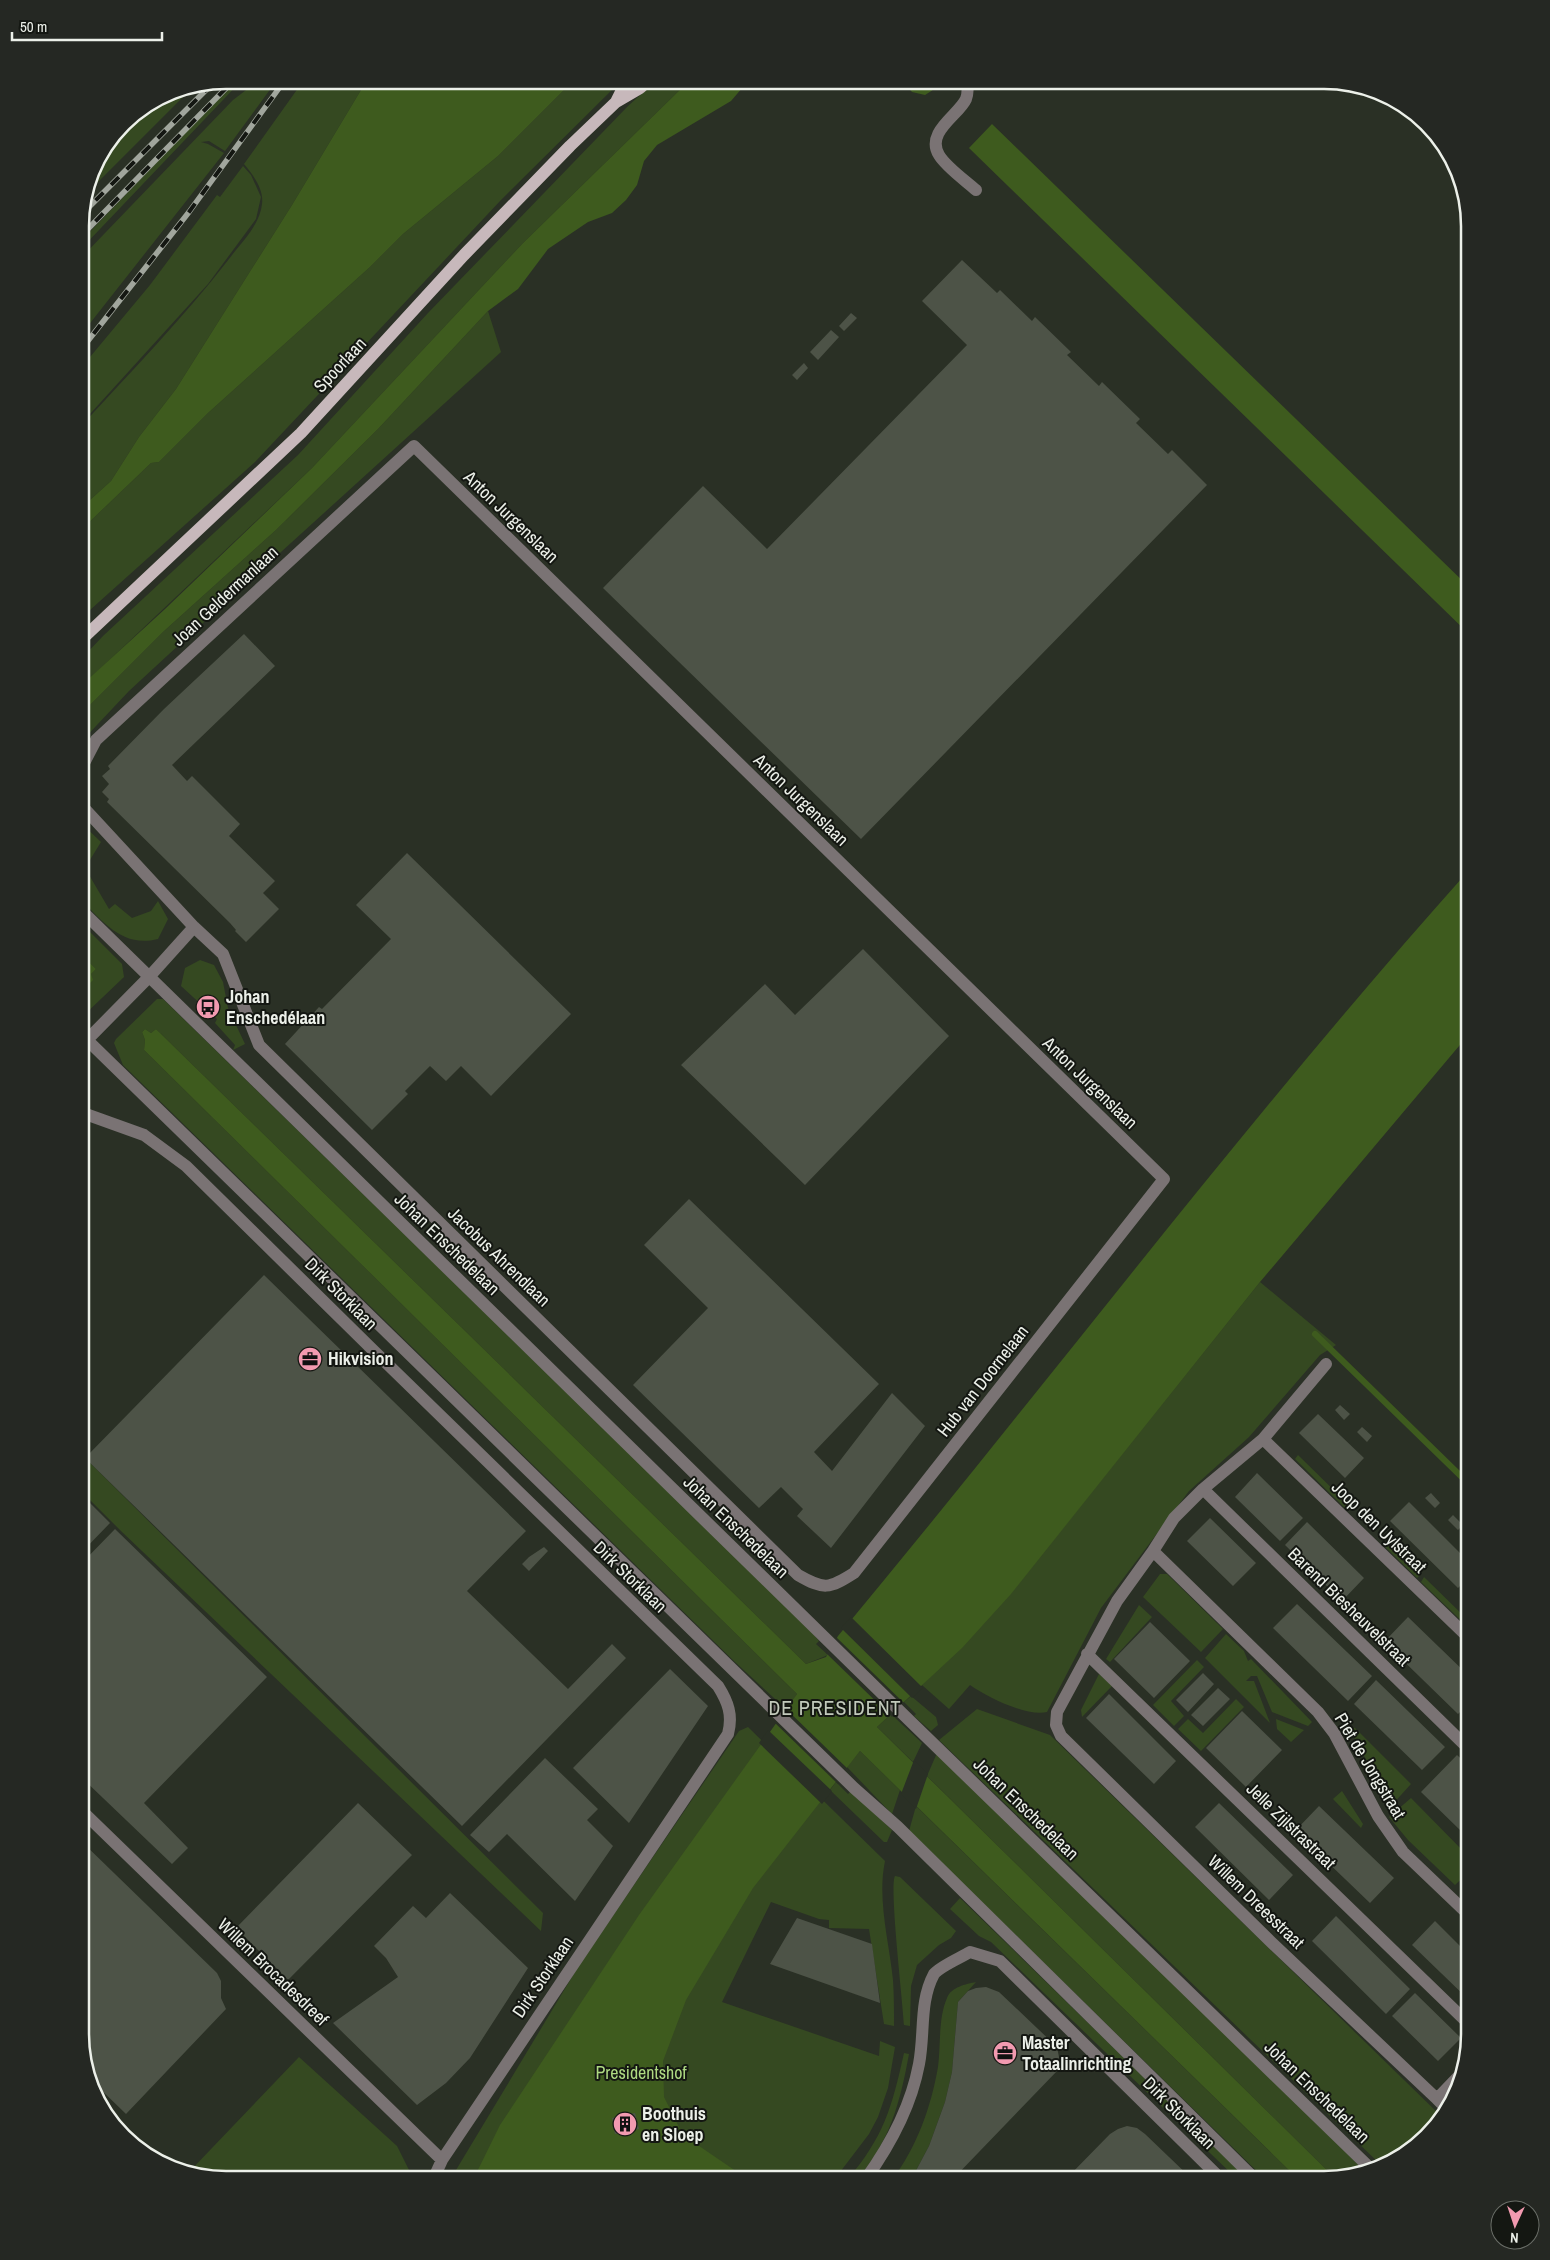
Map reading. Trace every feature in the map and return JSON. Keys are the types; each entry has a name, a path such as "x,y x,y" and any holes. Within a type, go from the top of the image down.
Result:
{"main road":[{"name":"Spoorlaan","path":"616,102 622,89"},
{"name":"Spoorlaan","path":"89,633 301,433 464,255 616,102 638,89"}],"street":[{"path":"967,89 966,100 944,123 938,136 937,145 939,155 976,190"},
{"name":"Joan Geldermanlaan","path":"89,753 96,740 414,446"},
{"name":"Anton Jurgenslaan","path":"414,446 1164,1179"},
{"name":"Jacobus Ahrendlaan","path":"89,813 194,927 222,954 259,1046 798,1575 817,1586"},
{"name":"Johan Enschedelaan","path":"89,918 823,1637 1367,2165"},
{"path":"89,1034 149,977 194,927"},
{"path":"89,1046 854,1788 898,1827 1247,2171"},
{"name":"Dirk Storklaan","path":"89,1115 144,1135 186,1166 718,1686 731,1714 728,1734 442,2160 437,2171"},
{"name":"Hub van Doornelaan","path":"817,1586 836,1584 854,1573 1164,1179"},
{"path":"1087,1654 1117,1601 1153,1552 1174,1518 1204,1489 1263,1440 1326,1364"},
{"name":"Joop den Uylstraat","path":"1263,1440 1461,1630"},
{"name":"Barend Biesheuvelstraat","path":"1204,1489 1461,1741"},
{"name":"Piet de Jongstraat","path":"1153,1552 1318,1712 1334,1733 1378,1816 1404,1852 1461,1907"},
{"name":"Willem Dreesstraat","path":"1087,1654 1057,1712 1056,1725 1061,1736 1278,1949 1442,2104"},
{"name":"Jelle Zijlstrastraat","path":"1087,1654 1461,2016"},
{"name":"Willem Brocadesdreef","path":"89,1818 442,2160"},
{"name":"Dirk Storklaan","path":"871,2171 888,2148 906,2110 919,2063 925,1997 935,1972 970,1952 1000,1961 1213,2171"},
{"path":"1437,2099 1452,2083"}],"green space":[{"path":"227,89 233,89 89,241 89,233"},
{"path":"247,89 270,89 225,151 209,141 201,142 224,153 89,325 89,250 233,100"},
{"path":"297,89 362,89 292,205 176,389 139,437 111,481 89,501 89,417 175,324 249,233 258,219 262,204 261,193 257,182 244,164"},
{"path":"565,89 613,89 501,200 255,462 89,611 89,522 151,463 159,462 208,413 370,267 403,234 498,156"},
{"path":"647,89 681,89 523,243 312,468 89,679 89,651 298,455 428,313 628,106"},
{"path":"185,95 95,185 107,157 117,142 142,117 157,107"},
{"path":"243,166 251,175 261,197 256,219 208,284 89,415 89,358 150,285 217,195 220,197"},
{"path":"488,311 501,352 129,691 89,733 89,706 163,632 276,530 378,429"},
{"path":"89,831 101,842 89,862"},
{"path":"89,875 109,909 115,904 132,918 151,911 158,901 168,919 158,939 145,941 134,940 124,936 106,924 89,908"},
{"path":"89,931 122,964 124,977 89,1010 89,976 96,969 89,962"},
{"path":"200,960 214,965 223,982 228,1008 245,1044 233,1050 235,1045 215,1023 217,1019 181,986 185,968"},
{"path":"157,999 163,999 810,1630 819,1641 816,1644 828,1655 806,1664 156,1029 151,1033 145,1029 142,1032 145,1040 144,1050 797,1694 787,1710 735,1662 123,1065 114,1043 116,1039"},
{"path":"1260,1282 1336,1345 1320,1355 1249,1437 1189,1491 1101,1608 1047,1712 1029,1712 1018,1709 986,1695 970,1685 949,1709 922,1685 1011,1593"},
{"path":"1298,1455 1349,1505 1345,1508 1295,1459"},
{"path":"89,1462 543,1913 541,1931 89,1499"},
{"path":"1387,1542 1420,1575 1417,1578 1382,1544"},
{"path":"1160,1574 1167,1574 1223,1629 1201,1652 1143,1597"},
{"path":"1424,1577 1461,1613 1461,1620 1421,1582"},
{"path":"1139,1605 1152,1617 1110,1662 1106,1659"},
{"path":"1226,1634 1244,1651 1248,1661 1251,1659 1312,1722 1308,1726 1272,1712 1257,1676 1251,1676 1246,1681 1254,1681 1270,1723 1205,1658"},
{"path":"1197,1660 1204,1667 1171,1701 1184,1716 1174,1726 1153,1705"},
{"path":"1099,1674 1112,1686 1082,1717 1081,1710"},
{"path":"911,1696 936,1717 938,1725 931,1731 914,1716 916,1714 904,1702"},
{"path":"1236,1699 1244,1707 1201,1751 1178,1729 1188,1719 1203,1733"},
{"path":"977,1709 1050,1735 1437,2112 1433,2118 1408,2143 1377,2161 939,1740"},
{"path":"891,1714 922,1743 913,1762 877,1727"},
{"path":"1276,1719 1304,1730 1291,1742 1277,1729"},
{"path":"1348,1726 1355,1728 1411,1784 1391,1806"},
{"name":"Presidentshof","path":"748,1727 885,1861 882,1890 884,1920 893,1980 894,2026 884,2024 869,1929 829,1928 829,1920 819,1919 771,1902 722,2002 879,2056 880,2041 895,2047 888,2088 878,2117 869,2134 841,2171 455,2171 578,1967 739,1731"},
{"path":"860,1751 900,1790 892,1814 847,1767"},
{"path":"937,1753 1361,2167 1328,2171 927,1776"},
{"path":"836,1782 848,1794 851,1791 892,1830 887,1842 884,1842 830,1790"},
{"path":"1342,1791 1363,1824 1361,1828 1333,1799"},
{"path":"1411,1798 1461,1849 1461,1879 1455,1885 1408,1840 1389,1817"},
{"path":"916,1806 1290,2171 1257,2171 909,1831"},
{"path":"895,1876 900,1877 956,1931 951,1938 939,1945 917,1965 911,1986 910,2026 904,2025 895,1922"},
{"path":"960,1898 1240,2171 1229,2171 991,1942 979,1936 950,1909"},
{"path":"976,1982 958,2002 952,2072 945,2102 929,2146 916,2171 898,2171 916,2140 927,2112 938,2067 944,2006 949,1994 963,1985"},
{"path":"904,2053 909,2054 902,2089 886,2136 864,2171 854,2171 870,2150 878,2135 885,2121"},
{"path":"299,2057 397,2146 410,2171 217,2171 193,2167"}],"shaded area":[{"path":"362,89 565,89 498,156 403,234 370,267 208,413 159,462 151,463 89,522 89,501 111,481 139,437 176,389 292,205"},
{"path":"681,89 741,89 731,101 657,145 644,161 637,185 626,200 612,213 588,222 548,249 518,289 488,311 378,429 276,530 163,632 89,706 89,679 165,609 312,468 523,243"},
{"path":"909,89 934,89 925,95 912,92"},
{"path":"992,124 1461,579 1461,626 969,148"},
{"path":"1461,879 1461,1044 1260,1282 1011,1594 962,1648 877,1727 1328,2171 1290,2171 860,1751 753,1888 686,2000 663,2061 664,2097 683,2135 736,2171 477,2171 500,2125 639,1915 797,1694 144,1050 145,1040 142,1032 145,1029 151,1033 156,1029 806,1664 826,1657 838,1636 1229,1153 1388,962"},
{"path":"89,962 96,969 91,974 93,980 90,983"}],"pier":[{"path":"851,1617 923,1688 912,1698 841,1628"},
{"path":"835,1636 905,1704 892,1717 826,1653"},
{"path":"784,1707 849,1770 838,1784 774,1722"},
{"path":"768,1730 832,1791 822,1804 759,1743"},
{"path":"914,1760 928,1774 916,1809 901,1794"}],"building":[{"path":"962,260 997,293 1000,290 1032,321 1035,317 1071,352 1067,355 1099,386 1102,382 1140,419 1136,423 1168,454 1172,450 1207,485 861,839 603,588 703,486 767,549 967,345 922,301"},
{"path":"851,313 857,318 844,331 839,326"},
{"path":"831,330 839,337 818,360 810,352"},
{"path":"804,363 808,368 797,380 792,375"},
{"path":"244,634 275,666 172,765 187,781 192,776 240,824 229,836 275,881 263,893 279,909 246,942 230,923 107,802 109,799 102,792 109,784 102,776 110,769 108,766 164,709"},
{"path":"407,853 571,1014 491,1096 461,1066 446,1081 430,1066 405,1091 408,1094 372,1130 285,1044 319,1007 322,1009 391,939 356,905"},
{"path":"863,949 949,1036 805,1185 681,1065 765,984 795,1015"},
{"path":"689,1199 879,1384 814,1452 832,1471 892,1393 925,1426 831,1548 797,1516 803,1509 781,1487 759,1508 633,1385 708,1308 644,1245"},
{"path":"264,1275 526,1531 467,1591 568,1689 612,1644 626,1658 462,1826 89,1462 89,1454"},
{"path":"1340,1405 1350,1414 1344,1420 1335,1410"},
{"path":"1318,1414 1364,1458 1345,1478 1299,1433"},
{"path":"1362,1427 1372,1436 1367,1442 1357,1432"},
{"path":"1257,1473 1303,1518 1280,1541 1235,1497"},
{"path":"1431,1493 1440,1503 1435,1508 1425,1498"},
{"path":"89,1502 110,1523 89,1545"},
{"path":"1409,1502 1461,1554 1461,1585 1458,1588 1390,1521"},
{"path":"1453,1515 1461,1523 1461,1527 1458,1530 1448,1520"},
{"path":"1210,1518 1256,1563 1233,1586 1187,1541"},
{"path":"1307,1522 1364,1578 1342,1601 1285,1545"},
{"path":"115,1529 267,1677 144,1803 188,1848 172,1864 89,1785 89,1556"},
{"path":"544,1547 548,1551 529,1571 522,1564"},
{"path":"1297,1604 1372,1676 1348,1701 1273,1628"},
{"path":"1408,1617 1461,1668 1461,1711 1458,1714 1384,1642"},
{"path":"1150,1622 1190,1661 1154,1698 1114,1659"},
{"path":"670,1669 708,1706 629,1823 573,1768"},
{"path":"1203,1673 1214,1684 1188,1712 1176,1700"},
{"path":"1376,1680 1445,1747 1422,1770 1354,1704"},
{"path":"1218,1688 1230,1699 1203,1726 1191,1715"},
{"path":"1109,1694 1176,1761 1154,1784 1086,1718"},
{"path":"1242,1711 1282,1750 1246,1787 1206,1748"},
{"path":"1457,1755 1461,1759 1461,1831 1421,1792"},
{"path":"545,1758 598,1809 587,1820 613,1846 575,1901 507,1834 489,1852 470,1835"},
{"path":"358,1803 412,1855 288,1980 236,1928"},
{"path":"1219,1803 1293,1875 1269,1900 1195,1827"},
{"path":"1319,1806 1394,1878 1370,1903 1295,1831"},
{"path":"89,1849 217,1973 221,1981 221,1998 226,2009 126,2114 100,2089 93,2070 90,2052"},
{"path":"450,1893 528,1968 470,2058 446,2083 417,2105 333,2023 398,1977 386,1958 374,1946 413,1906 426,1918"},
{"path":"1336,1916 1410,1989 1386,2014 1312,1941"},
{"path":"797,1918 872,1944 880,2003 770,1964"},
{"path":"1435,1921 1461,1947 1461,1992 1412,1945"},
{"path":"986,1987 999,1992 1057,2047 1060,2062 1058,2070 961,2171 916,2171 929,2146 945,2102 952,2072 958,2002 968,1991"},
{"path":"1415,1993 1461,2038 1438,2061 1392,2016"},
{"name":"Boothuis en Sloep","path":"635,2113 639,2129 615,2134 612,2118"},
{"path":"1127,2126 1137,2128 1184,2171 1074,2171 1110,2134"}],"waterway":[{"path":"1315,1334 1461,1476"}],"railway":[{"path":"89,228 225,89"},
{"path":"89,340 189,212 278,89"},
{"path":"90,206 206,90"}],"place":[{"name":"Johan Enschedélaan","path":"208,1007"},
{"name":"Hikvision","path":"310,1359"},
{"name":"Master Totaalinrichting","path":"1005,2053"},
{"name":"Boothuis en Sloep","path":"625,2124"}],"district":[{"name":"DE PRESIDENT","path":"835,1708"}]}
